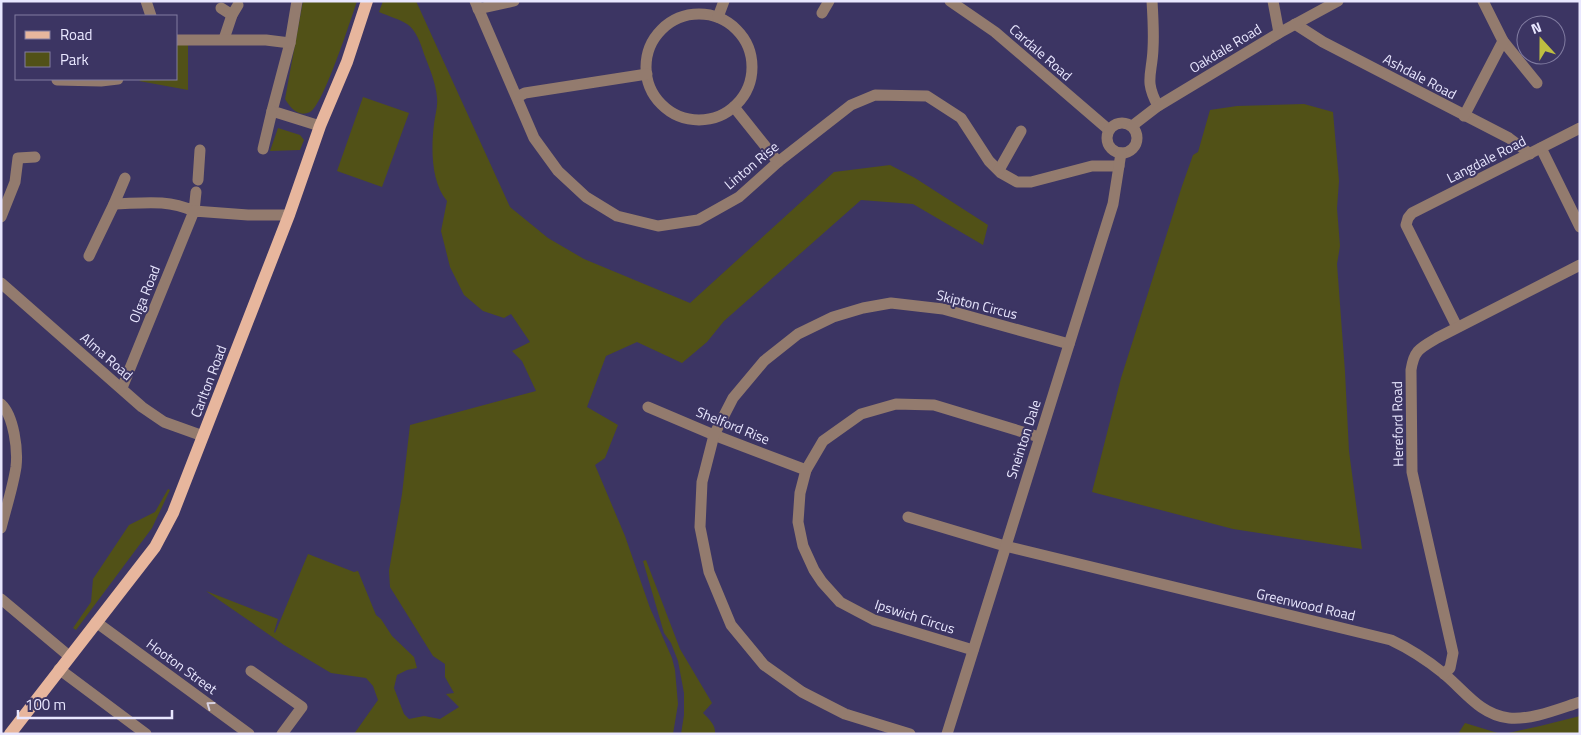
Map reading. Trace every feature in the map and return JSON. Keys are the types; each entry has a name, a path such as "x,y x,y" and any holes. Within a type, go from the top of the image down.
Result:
{"main road":[{"name":"Carlton Road","path":"10,734 155,547 164,532 289,215 320,126 347,62 367,1"}],"street":[{"path":"146,1 151,15"},
{"path":"262,149 290,43 297,1"},
{"path":"477,5 514,1"},
{"path":"718,17 724,1"},
{"path":"822,13 829,1"},
{"name":"Cardale Road","path":"950,1 995,32 1109,130"},
{"path":"1152,1 1153,52 1148,81 1150,93 1158,106"},
{"path":"1273,1 1279,33"},
{"name":"Oakdale Road","path":"1132,126 1158,106 1279,33 1338,1"},
{"path":"1483,1 1503,41 1538,83"},
{"name":"Linton Rise","path":"477,5 534,138 558,171 586,198 617,216 658,226 698,220 739,197 778,162 851,105 875,95 901,94 926,96 961,118 989,161 1017,182 1031,182 1092,166 1119,166"},
{"path":"221,8 235,10 224,39"},
{"path":"691,14 705,14 718,17 740,33 748,44 753,71 750,85 734,107 722,115 709,119 694,120 681,117 668,110 650,88 646,74 646,61 650,48 656,35 678,18 691,14"},
{"name":"Ashdale Road","path":"1295,24 1323,42 1509,138 1530,154"},
{"path":"178,40 266,40 290,43"},
{"path":"1464,116 1503,41"},
{"path":"517,97 525,93 646,74"},
{"path":"57,80 101,80"},
{"path":"734,107 778,162"},
{"path":"272,111 320,126"},
{"path":"1122,123 1132,126 1137,134 1136,143 1130,150 1121,152 1111,147 1107,136 1109,130 1113,126 1122,123"},
{"name":"Langdale Road","path":"1457,327 1406,225 1408,218 1412,213 1580,128"},
{"path":"999,170 1021,130"},
{"path":"1542,148 1580,227"},
{"name":"Olga Road","path":"122,388 194,211 200,150"},
{"name":"Sneinton Dale","path":"947,734 1112,204 1121,152"},
{"path":"1,217 15,182 18,158 35,157"},
{"path":"89,256 125,178"},
{"path":"114,204 164,202 178,204 194,211 248,215 289,215"},
{"name":"Hereford Road","path":"1444,674 1450,668 1453,653 1412,472 1412,360 1418,349 1457,327 1580,265"},
{"name":"Alma Road","path":"1,283 142,407 164,422 203,436"},
{"name":"Skipton Circus","path":"910,734 845,714 802,692 764,665 731,625 709,572 700,527 702,482 714,435 733,398 764,361 798,334 833,317 863,308 891,304 943,309 1069,344"},
{"path":"1,404 13,427 16,467 1,528"},
{"name":"Ipswich Circus","path":"973,650 874,620 840,602 814,570 801,538 798,522 800,493 806,470 823,441 861,414 896,404 934,405 1039,437"},
{"name":"Shelford Rise","path":"648,407 714,435 806,470"},
{"name":"Greenwood Road","path":"908,517 1005,546 1385,638 1408,648 1444,674 1484,710 1502,717 1536,715 1580,702"},
{"path":"1,600 70,656"},
{"name":"Hooton Street","path":"96,622 249,734"},
{"path":"59,669 146,734"},
{"path":"251,671 302,707 282,734"}],"green space":[{"path":"303,1 357,1 322,95 310,112 302,114 292,108 285,99"},
{"path":"383,1 416,1 510,207 548,238 584,259 690,303 834,172 890,165 915,178 988,225 983,245 913,204 861,200 724,321 707,342 682,363 637,342 606,356 587,407 618,425 605,458 595,465 625,536 650,608 672,658 678,704 673,734 354,734 378,700 373,686 366,678 331,673 284,645 206,591 278,619 275,633 308,554 354,572 358,571 376,615 381,619 392,636 414,657 417,668 397,675 394,688 404,714 409,719 424,716 440,719 459,707 446,694 454,693 445,677 445,664 433,656 390,587 389,571 402,494 410,425 536,391 522,361 512,351 530,342 511,314 504,318 483,311 464,295 450,267 441,231 447,201 438,184 433,165 433,134 437,101 432,75 416,33 407,24 379,12"},
{"path":"178,45 188,45 188,90 139,81 178,80"},
{"path":"363,97 409,113 382,187 337,171"},
{"path":"1304,104 1333,112 1339,181 1337,208 1340,246 1337,264 1349,451 1362,549 1233,529 1092,492 1121,378 1182,186 1193,155 1198,152 1210,110 1237,106"},
{"path":"278,128 300,135 304,140 300,150 270,151"},
{"path":"168,489 170,490 152,528 76,630 73,628 91,602 93,579 129,525 155,512"},
{"path":"646,560 680,649 712,703 703,713 713,725 715,734 681,734 684,715 684,693 678,661 671,643 664,633 643,561"},
{"path":"1580,716 1580,734 1504,734 1540,726"},
{"path":"1465,723 1501,734 1458,734"}]}
